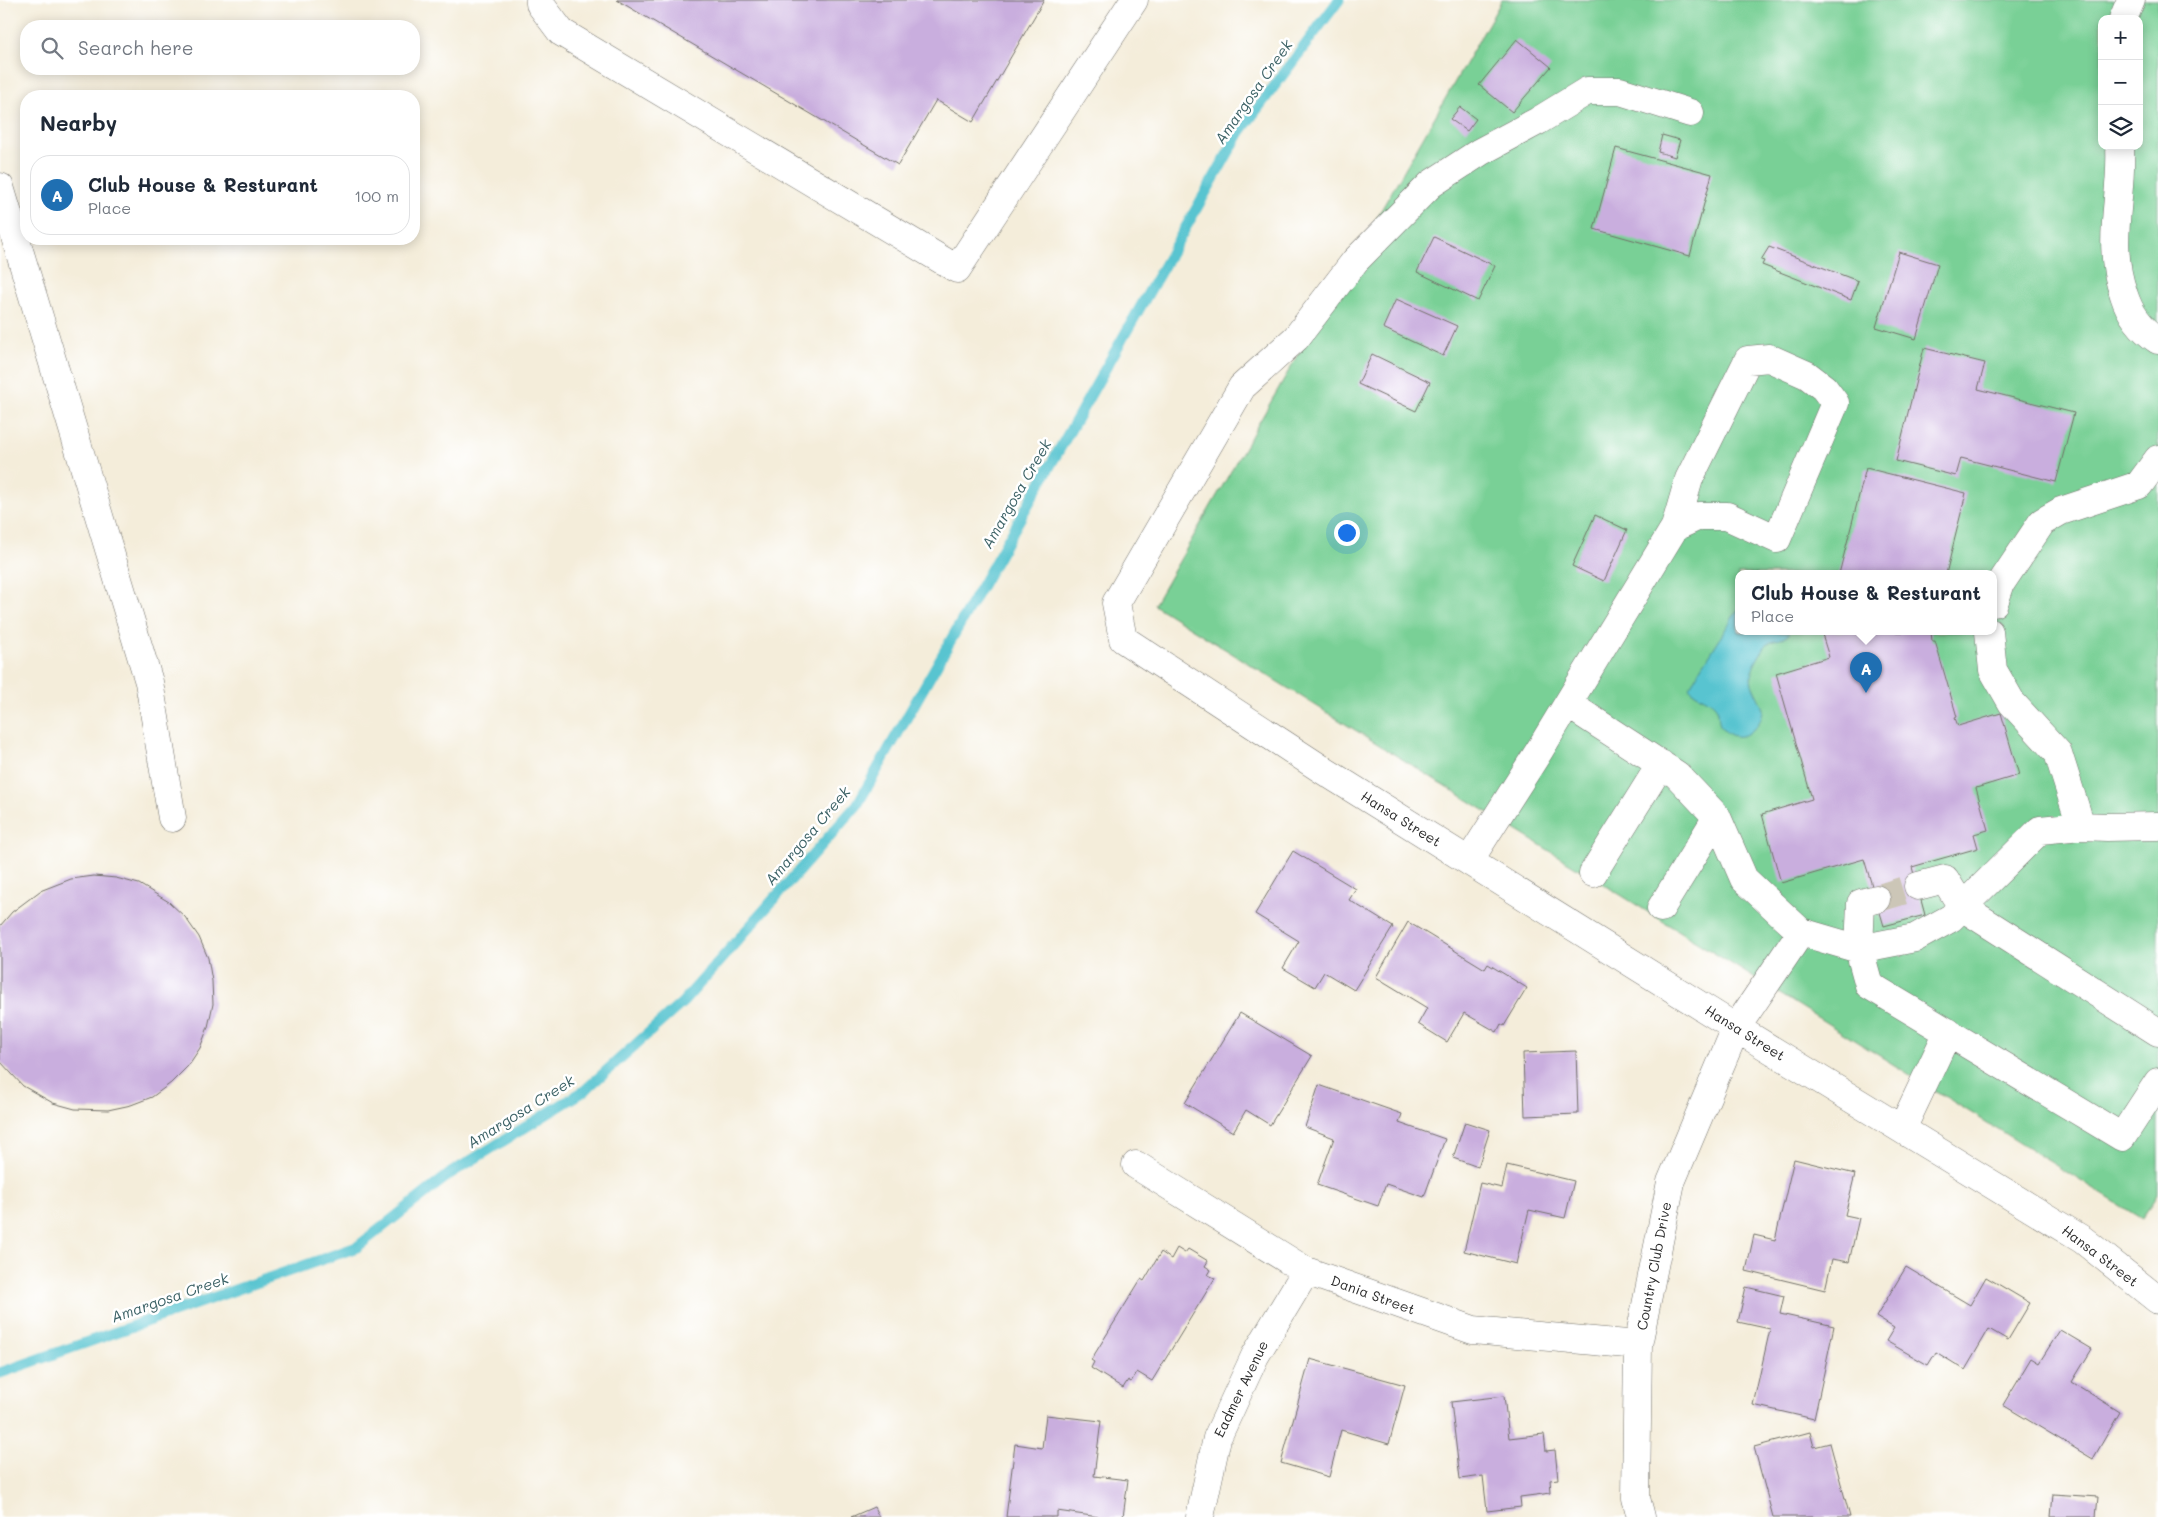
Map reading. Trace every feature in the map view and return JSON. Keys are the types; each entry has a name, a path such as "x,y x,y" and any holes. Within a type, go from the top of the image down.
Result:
{"street":[{"path":"540,0 540,4 561,32 957,269 1134,0"},
{"path":"2124,15 2131,0"},
{"name":"Hansa Street","path":"1690,113 1620,91 1587,91 1538,121 1480,152 1431,184 1355,261 1296,338 1242,387 1116,603 1123,639 1326,772 1736,1028 2083,1240 2158,1300"},
{"path":"2120,150 2120,176 2114,245 2117,277 2128,306 2140,325 2158,340"},
{"path":"0,187 149,682 172,818"},
{"path":"1469,861 1676,527 1689,479 1748,360 1769,358 1807,375 1824,388 1835,403 1777,539 1727,516 1699,516 1676,527"},
{"path":"1997,594 2001,583 2042,522 2061,510 2140,485 2158,459"},
{"path":"1989,635 1993,670 2012,703 2058,753 2081,826"},
{"path":"1568,704 1677,774 1717,817 1744,879 1801,932 1859,948 1915,938 1951,918 2040,830 2081,826 2107,828 2158,826"},
{"path":"1593,873 1661,764"},
{"path":"1661,908 1717,817"},
{"path":"1918,886 1945,879 1962,907 2158,1032"},
{"path":"1876,899 1861,902 1859,948 1869,984 2122,1137 2158,1082"},
{"name":"Country Club Drive","path":"1642,1517 1636,1498 1638,1345 1670,1182 1736,1028 1801,932"},
{"path":"1902,1129 1948,1032"},
{"name":"Dania Street","path":"1136,1165 1306,1271 1473,1330 1638,1345"},
{"name":"Eadmer Avenue","path":"1200,1517 1216,1438 1255,1356 1306,1271"}],"green space":[{"path":"1502,0 2158,0 2158,1193 2142,1219 1154,605"}],"water":[{"path":"1735,614 1735,635 1787,635 1768,644 1755,664 1751,678 1763,709 1759,723 1748,733 1742,736 1729,734 1722,728 1719,722 1717,708 1689,688"}],"building":[{"path":"617,0 1044,0 973,122 936,100 898,165"},
{"path":"1517,39 1551,67 1512,112 1479,85"},
{"path":"1460,107 1476,119 1467,131 1450,119"},
{"path":"1662,135 1680,140 1675,157 1658,152"},
{"path":"1616,148 1712,174 1690,256 1594,229"},
{"path":"1434,237 1495,266 1478,301 1417,272"},
{"path":"1769,247 1858,281 1851,300 1762,265 1764,261 1761,260"},
{"path":"1899,252 1938,264 1916,339 1876,327"},
{"path":"1396,299 1457,326 1443,356 1383,328"},
{"path":"1924,348 1985,363 1978,389 2074,413 2056,482 1961,458 1956,476 1896,461"},
{"path":"1372,354 1430,382 1416,411 1358,384"},
{"path":"1866,468 1966,493 1947,570 1840,570"},
{"path":"1595,515 1627,530 1604,581 1572,566"},
{"path":"1824,635 1931,635 1932,641 1935,641 1958,726 2001,713 2019,775 1976,788 1988,830 1974,834 1978,848 1912,867 1925,915 1884,926 1864,859 1781,883 1762,814 1812,799 1776,673 1829,657 1823,638"},
{"path":"1293,851 1356,889 1349,900 1393,927 1354,990 1324,972 1315,987 1283,968 1299,941 1255,914"},
{"path":"94,876 116,878 139,884 169,902 185,917 199,937 208,958 212,981 213,1004 208,1027 200,1048 188,1066 171,1083 152,1097 131,1105 108,1110 75,1109 53,1103 23,1086 0,1061 0,926 12,912 40,891 71,879"},
{"path":"1408,922 1485,969 1488,964 1527,988 1504,1026 1501,1024 1497,1032 1464,1013 1447,1042 1418,1024 1427,1008 1376,977"},
{"path":"1240,1013 1312,1056 1270,1125 1246,1110 1233,1132 1185,1103"},
{"path":"1576,1051 1578,1114 1525,1116 1523,1053"},
{"path":"1319,1085 1402,1114 1399,1123 1445,1139 1424,1197 1386,1184 1378,1206 1317,1185 1334,1138 1305,1127"},
{"path":"1465,1122 1490,1130 1478,1167 1453,1158"},
{"path":"1794,1159 1855,1174 1845,1215 1859,1218 1849,1262 1832,1259 1825,1290 1746,1271 1754,1235 1775,1240"},
{"path":"1507,1165 1574,1181 1565,1218 1529,1210 1516,1264 1464,1251 1480,1183 1502,1188"},
{"path":"1177,1248 1185,1253 1188,1249 1208,1261 1205,1266 1211,1270 1208,1275 1215,1278 1152,1381 1137,1372 1131,1382 1128,1380 1123,1388 1091,1368 1094,1362 1091,1360 1141,1279 1144,1281 1161,1252 1171,1259"},
{"path":"1906,1267 1970,1305 1986,1277 2030,1303 2008,1340 1989,1329 1965,1370 1936,1352 1928,1365 1886,1341 1894,1328 1876,1317"},
{"path":"1746,1287 1784,1296 1780,1314 1834,1326 1814,1419 1753,1405 1770,1329 1738,1322"},
{"path":"2060,1330 2092,1349 2072,1382 2120,1412 2093,1459 2003,1405 2031,1358 2039,1363"},
{"path":"1310,1359 1405,1385 1389,1444 1341,1430 1329,1477 1281,1463"},
{"path":"1504,1396 1509,1438 1544,1434 1546,1451 1555,1450 1558,1479 1550,1480 1551,1493 1520,1497 1521,1507 1487,1511 1483,1476 1460,1479 1451,1402"},
{"path":"1046,1415 1101,1421 1094,1476 1128,1480 1123,1517 1099,1517 1057,1511 1057,1517 1006,1517 1015,1444 1042,1448"},
{"path":"1810,1432 1814,1447 1830,1443 1850,1517 1773,1517 1754,1447"},
{"path":"2053,1494 2098,1497 2096,1517 2051,1517"},
{"path":"874,1507 879,1517 851,1517"}],"waterway":[{"name":"Amargosa Creek","path":"0,1373 357,1247 451,1173 584,1091 683,1002 857,805 1240,132 1339,0"}],"tunnel":[{"path":"1876,899 1918,886"}],"place":[{"name":"Club House & Resturant","path":"1866,693"}]}
